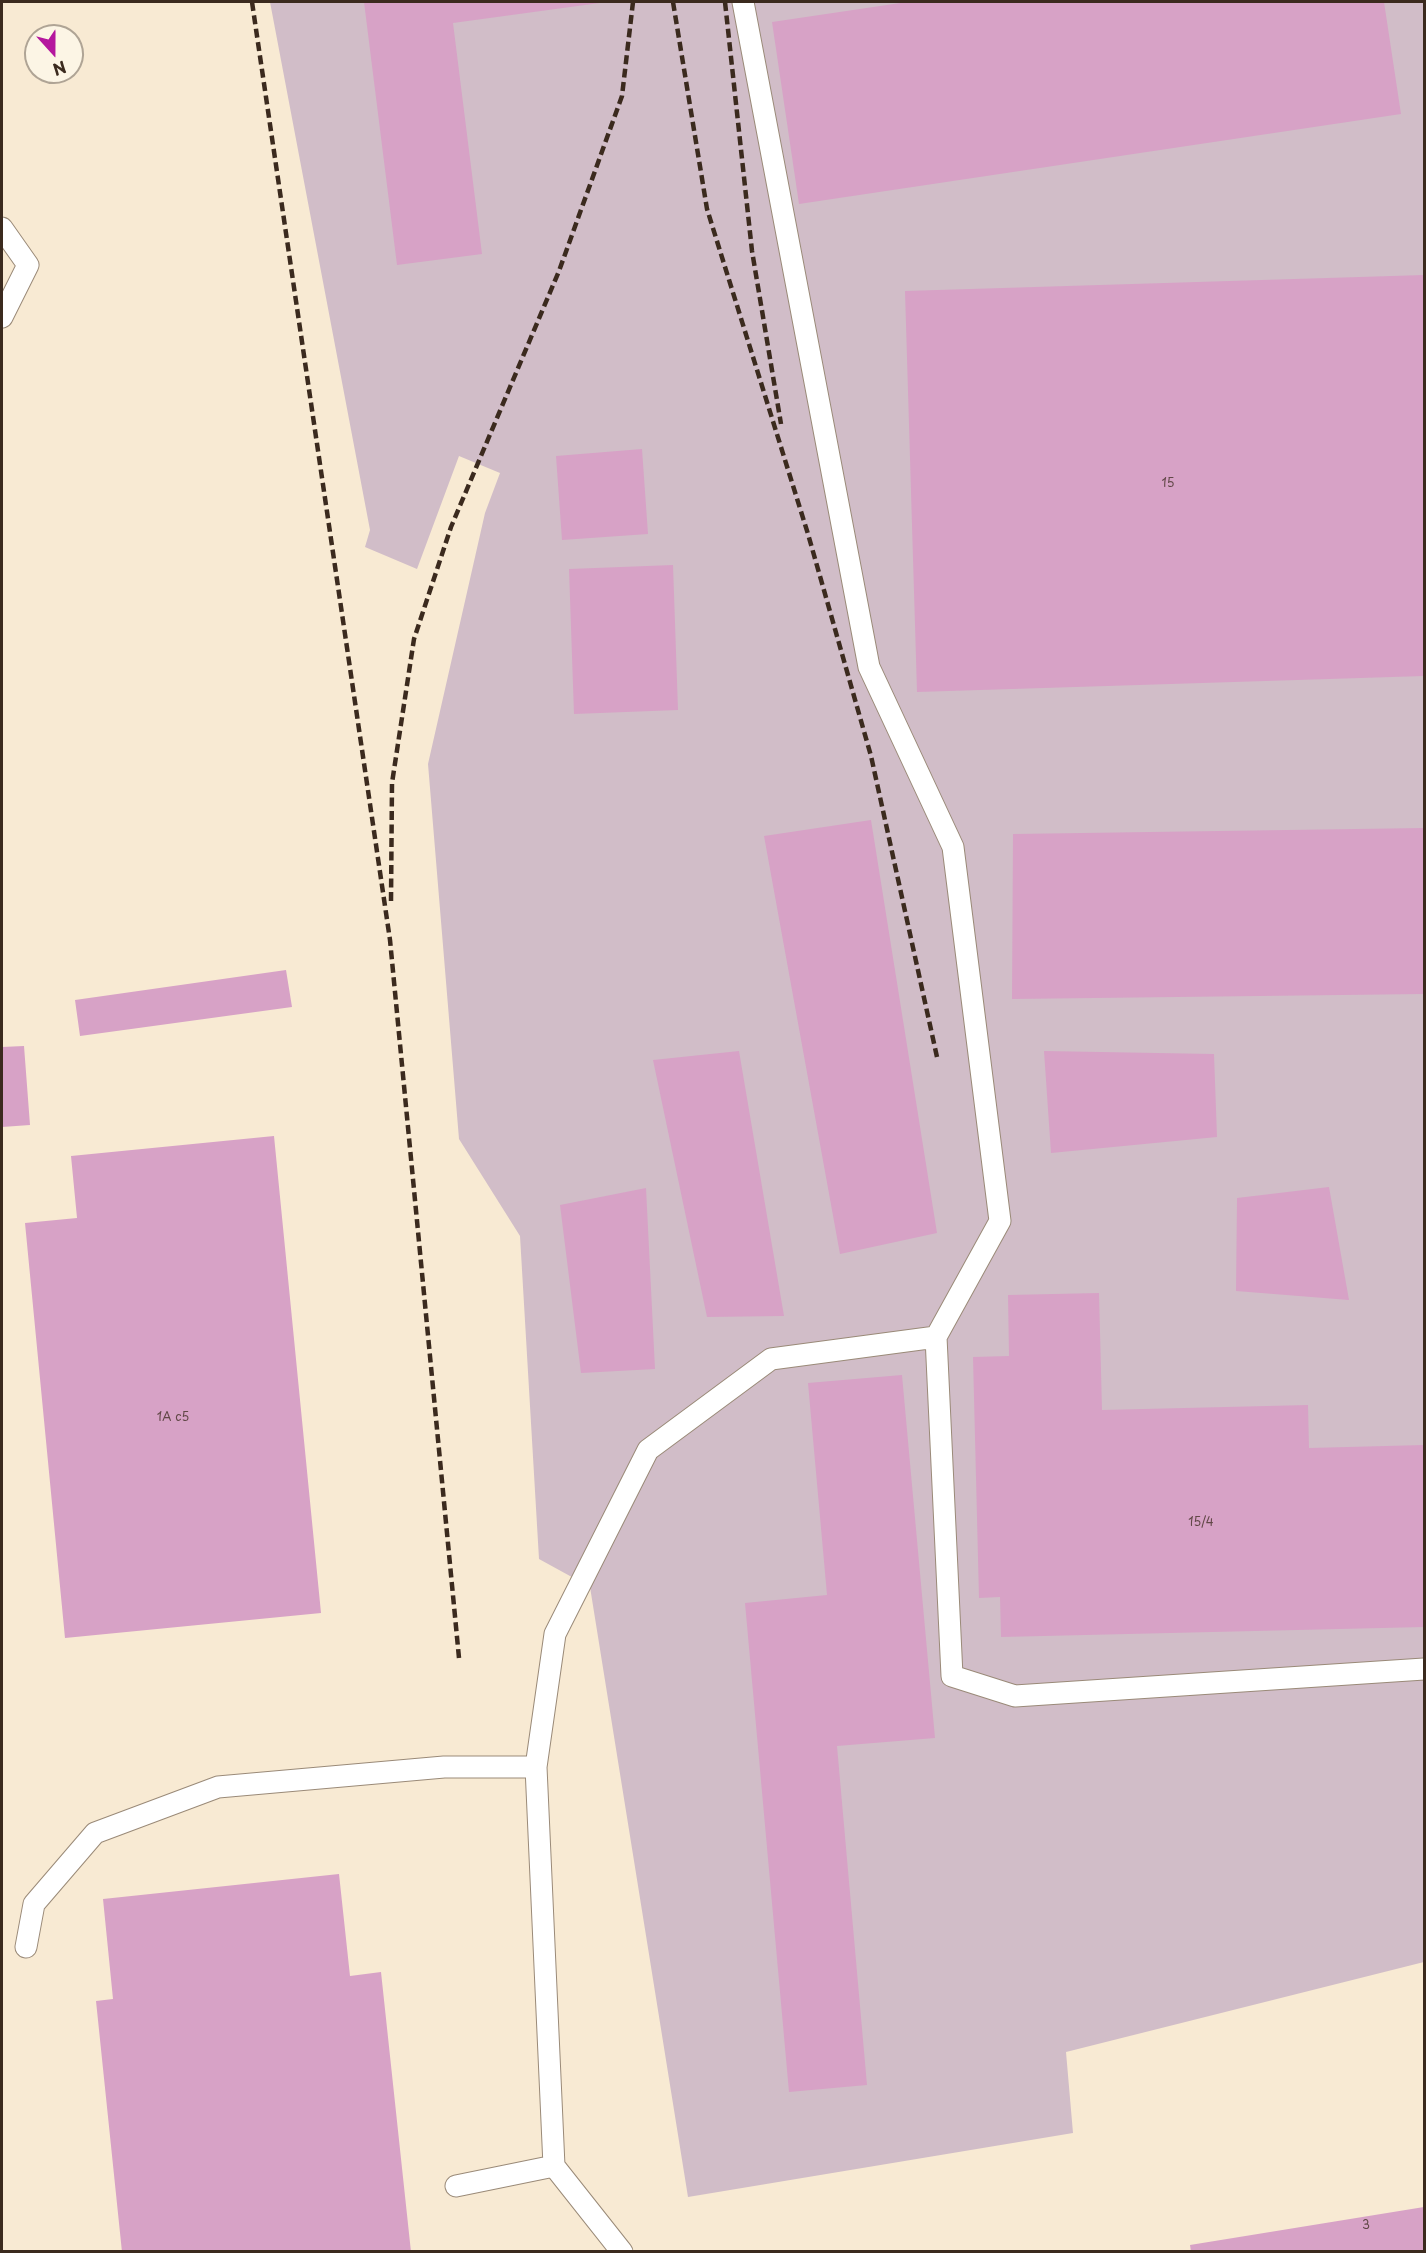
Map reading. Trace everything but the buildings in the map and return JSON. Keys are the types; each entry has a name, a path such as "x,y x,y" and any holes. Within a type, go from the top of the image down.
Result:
{"lane":[{"path":"743,2 869,667 953,848 1000,1221 936,1337 952,1676 1015,1696 1425,1669"},
{"path":"2,228 28,266 2,318"},
{"path":"622,2252 554,2166 536,1767 555,1634 648,1450 771,1359 936,1337"},
{"path":"26,1947 34,1904 95,1833 218,1787 444,1767 536,1767"},
{"path":"456,2186 554,2166"}],"shaded area":[{"path":"270,2 1424,2 1424,1962 1066,2052 1073,2133 688,2197 590,1587 539,1559 520,1236 459,1139 428,764 485,513 500,473 459,456 417,569 365,547 370,530"}],"railway":[{"path":"252,2 390,940 459,1658"},
{"path":"391,901 392,783 414,639 451,527 559,271 622,96 633,2"},
{"path":"673,2 707,209 808,534 871,756 937,1057"},
{"path":"725,2 752,251 781,424"}]}
